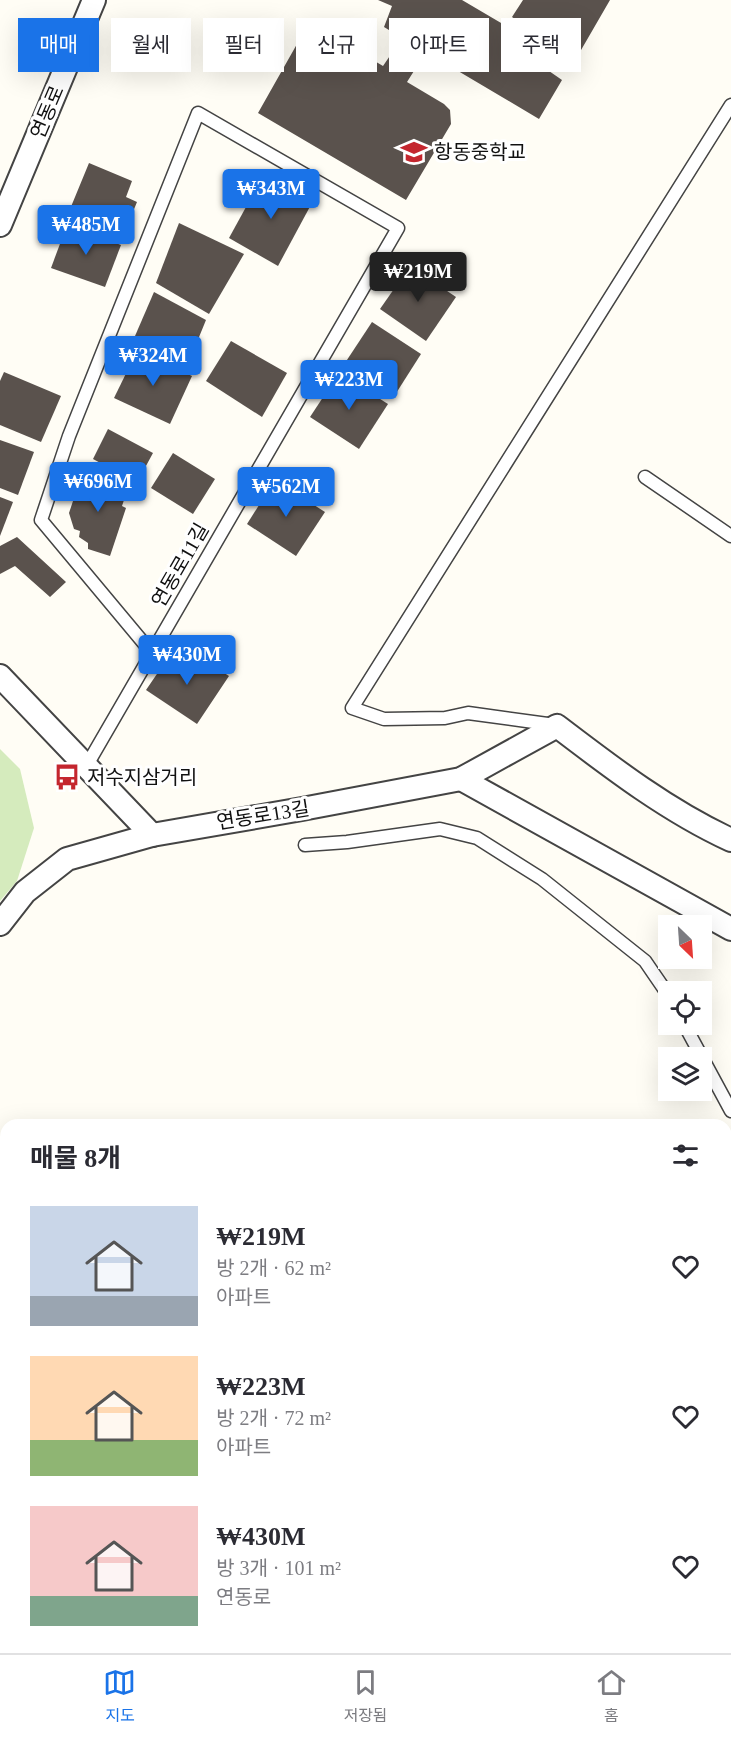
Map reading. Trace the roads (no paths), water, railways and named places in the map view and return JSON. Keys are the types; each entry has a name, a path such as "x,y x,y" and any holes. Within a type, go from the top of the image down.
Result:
{"street":[{"name":"연동로","path":"0,225 94,0"},
{"path":"0,676 152,834"},
{"name":"연동로13길","path":"0,924 25,892 67,859 152,834 302,809 461,778 557,726"},
{"path":"557,726 618,772 705,828 731,840"},
{"path":"461,778 731,929"}],"lane":[{"path":"557,726 468,713 445,718 384,719 352,708 731,105"},
{"name":"연동로11길","path":"87,765 399,228 198,113 69,436 41,520 152,653"},
{"path":"645,477 731,536"},
{"path":"305,845 347,842 440,829 477,838 542,879 645,961 659,981"},
{"path":"690,1035 731,1110"}],"place":[{"name":"항동중학교","path":"414,152"},
{"name":"저수지삼거리","path":"67,777"}]}
